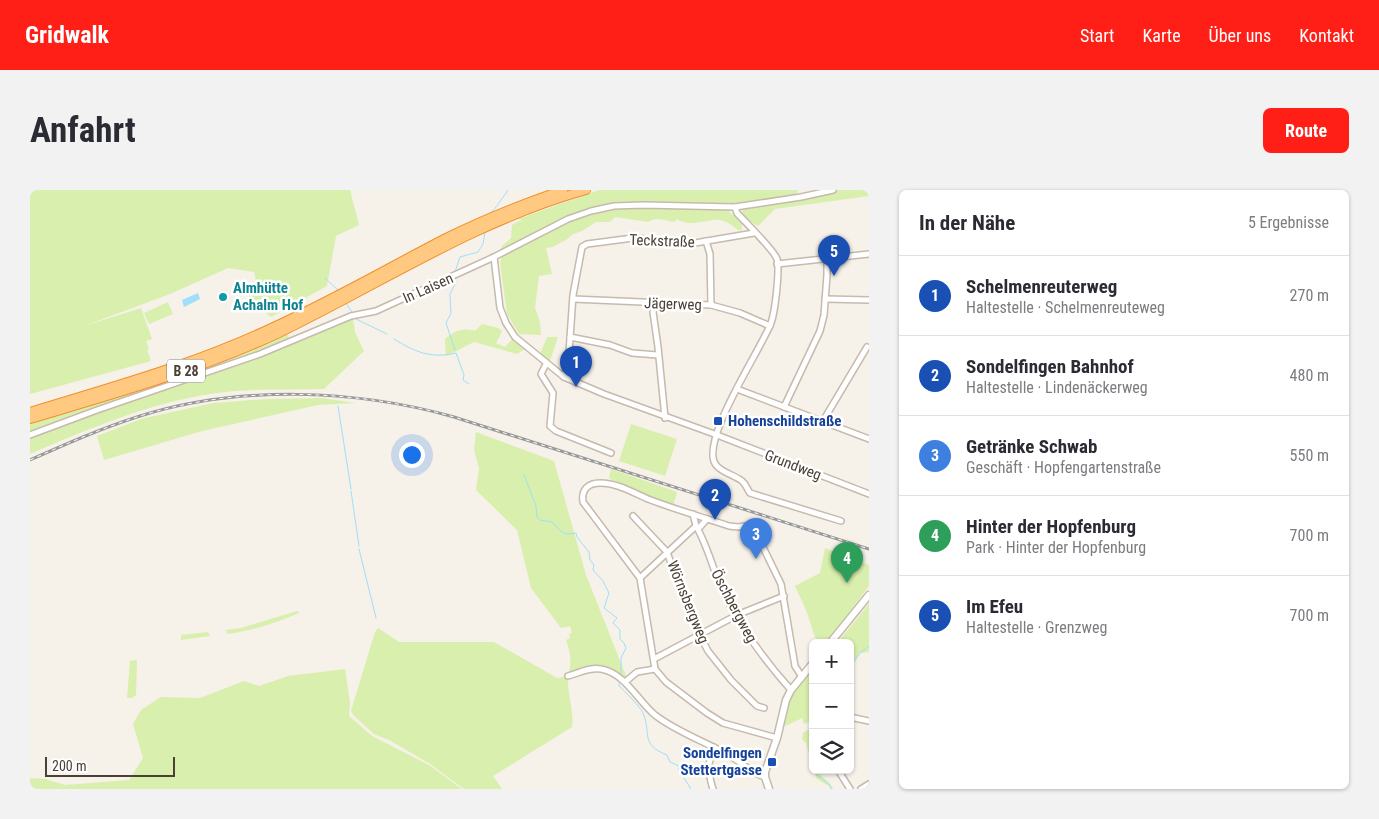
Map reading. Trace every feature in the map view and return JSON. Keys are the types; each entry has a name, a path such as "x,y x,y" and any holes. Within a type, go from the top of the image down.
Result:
{"highway":[{"name":"B 28","path":"30,419 206,364 264,339 467,232 563,190"},
{"name":"B 28","path":"517,211 586,190"},
{"name":"B 28","path":"30,412 192,362 333,302"}],"street":[{"name":"In Laisen","path":"30,435 96,410 260,354 351,316 376,311 494,257 568,220 591,211 614,206 735,206 801,197 833,190"},
{"path":"735,206 737,213 777,259 776,301 770,326 727,408 717,435 714,452 716,466 742,480 750,493 841,522"},
{"name":"Teckstraße","path":"564,377 568,367 573,299 582,247 587,244 633,238 684,243 706,242 754,233"},
{"path":"706,242 710,254 710,305"},
{"path":"777,264 869,254"},
{"name":"Grundweg","path":"494,257 500,308 514,337 564,377 665,418 717,435 869,494"},
{"path":"784,406 820,331 824,315 828,275 827,259"},
{"name":"Jägerweg","path":"573,299 710,305 740,313 770,326"},
{"path":"825,299 869,300"},
{"path":"656,304 653,312 665,418"},
{"path":"570,337 610,345 632,353 658,355"},
{"path":"823,422 845,386 862,352 867,347"},
{"path":"546,364 541,374 553,393 550,426 556,431 611,454"},
{"path":"737,389 869,439"},
{"path":"777,738 723,723 666,682 655,668 640,578 583,502 584,492 589,485 600,483 616,485 649,499 729,526 745,526 762,545 777,574 784,596 796,666 802,677"},
{"name":"Öschbergweg","path":"693,514 726,597 768,665 791,690"},
{"name":"Wörnsbergweg","path":"633,516 668,552 698,634 708,651 731,680 757,706 764,708"},
{"path":"640,578 707,519"},
{"path":"833,639 869,595"},
{"path":"654,659 698,634 784,596"},
{"path":"625,682 637,672 655,668"},
{"path":"768,789 764,777 766,766 777,738 785,703 791,690 809,668"},
{"path":"568,676 588,669 602,669 625,682 645,706 657,716 764,777"},
{"path":"854,718 869,721"},
{"path":"713,789 708,769 714,747"},
{"path":"841,774 850,789"},
{"path":"861,789 869,784"}],"green space":[{"path":"30,190 350,190 359,225 336,236 327,286 271,317 248,297 256,286 254,272 228,268 170,294 84,326 141,308 152,339 146,341 151,361 30,394"},
{"path":"599,190 798,191 795,196 734,203 643,202 613,205 591,210 500,251 502,246 511,238 512,225 519,221 523,222 518,219"},
{"path":"837,190 869,190 869,196 775,209 758,226 746,218 742,211 746,207 776,203"},
{"path":"644,206 726,209 742,222 742,230 738,230 720,220 690,223 676,219 675,222 658,219 648,222 615,217 610,222 596,222 582,231 573,234 566,240 546,248 552,274 539,276 535,308 540,322 541,335 519,334 507,314 500,263 502,256 570,221 600,211"},
{"path":"168,302 173,314 149,324 144,313"},
{"path":"353,319 355,332 364,351 324,389 238,391 187,398 118,418 30,454 30,437 260,355"},
{"path":"482,324 498,328 502,331 496,343 505,347 514,337 525,349 517,354 474,342 446,356 445,339 459,330 475,331"},
{"path":"287,334 290,339 259,353 30,434 30,423 175,379"},
{"path":"547,337 558,337 550,361 540,354"},
{"path":"322,398 356,403 318,405 202,431 104,460 97,436 141,419 213,403 267,399"},
{"path":"631,424 677,439 665,476 619,461"},
{"path":"476,432 554,461 586,575 632,691 619,679 603,671 591,670 568,676 570,658 566,640 570,638 569,634 572,633 570,626 561,628 531,588 517,530 476,490 479,468 474,450"},
{"path":"611,469 677,492 673,507 617,484 609,478"},
{"path":"825,548 869,565 869,586 829,639 816,639 806,610 795,586 820,573"},
{"path":"869,604 869,652 860,653 854,661 854,639 840,639"},
{"path":"297,611 299,613 273,623 246,631 227,634 226,630 241,628"},
{"path":"378,628 399,642 494,642 557,678 568,676 572,727 493,776 502,789 464,789 430,764 391,741 374,734 351,711 375,632"},
{"path":"208,632 210,636 181,640 181,635"},
{"path":"137,660 136,695 132,698 127,698 130,661"},
{"path":"345,669 350,703 349,716 372,736 429,765 462,789 30,789 30,778 45,779 65,785 129,780 143,758 133,724 141,710 161,697 200,698 244,681 259,686 288,676"},
{"path":"809,672 809,722 804,724 802,718 786,726 783,725 789,693"},
{"path":"809,729 809,754 806,743 802,738 803,733"},
{"path":"815,774 820,774 833,789 830,789 829,786 817,779"}],"water":[{"path":"198,293 200,299 184,307 182,300"}],"waterway":[{"path":"489,214 507,190"},
{"path":"455,272 460,257 478,252 483,244 485,232"},
{"path":"325,278 339,291"},
{"path":"455,350 446,323 451,313 450,294 456,282"},
{"path":"346,303 353,314"},
{"path":"356,319 387,334"},
{"path":"394,339 409,348 431,355 456,353 464,375 463,380 469,384"},
{"path":"338,406 351,489"},
{"path":"524,475 536,506 537,517 540,520 552,522 565,533 576,533 589,552 590,560 594,565 593,570 603,581 609,593 604,608 617,618 613,623 620,630 620,639 626,648 621,658 621,676"},
{"path":"351,491 359,546"},
{"path":"359,549 376,618"},
{"path":"854,662 860,653 869,646"},
{"path":"619,683 619,686 643,713 649,742 658,751 667,755 670,762 679,766 679,770 691,789"},
{"path":"816,774 830,785 832,789"}],"railway":[{"path":"30,460 112,426 178,406 217,399 257,395 337,396 377,401 454,417 869,549"}],"place":[{"name":"Im Efeu","path":"834,276"},
{"name":"Almhütte Achalm Hof","path":"223,297"},
{"name":"Schelmenreuterweg","path":"576,387"},
{"name":"Hohenschildstraße","path":"718,421"},
{"name":"Sondelfingen Bahnhof","path":"715,520"},
{"name":"Getränke Schwab","path":"756,559"},
{"name":"Hinter der Hopfenburg","path":"847,583"},
{"name":"Sondelfingen Stettertgasse","path":"772,762"}]}
